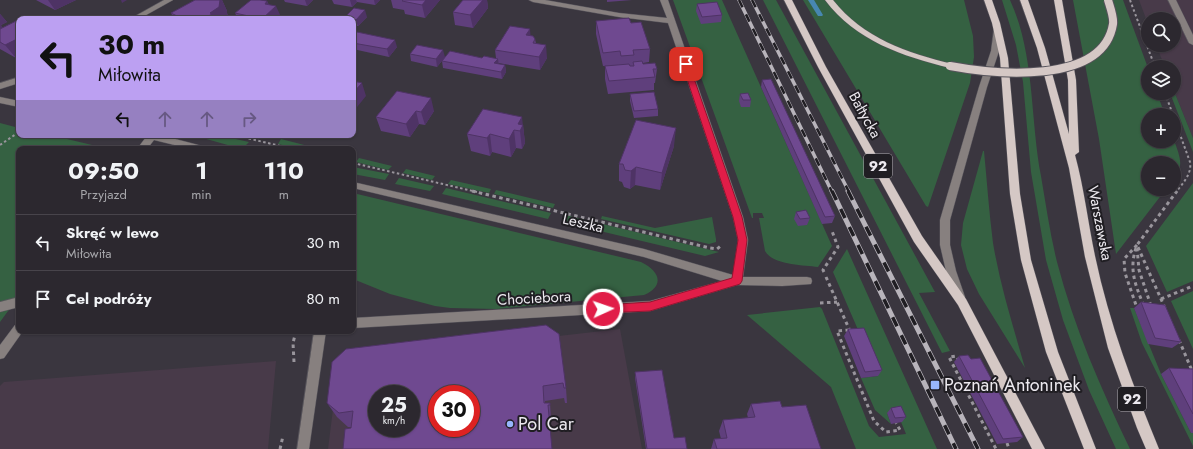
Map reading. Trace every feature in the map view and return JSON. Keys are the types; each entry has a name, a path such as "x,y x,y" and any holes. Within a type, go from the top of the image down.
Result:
{"main road":[{"name":"Bałtycka","path":"788,0 822,67 918,239 962,302"},
{"path":"829,0 839,13 856,27 874,39 897,50 925,60 960,68 1014,73 1041,72 1064,67 1091,56 1103,46 1110,36 1112,29 1112,17 1108,0"},
{"path":"988,0 996,23 1004,58 1015,194 1026,260 1052,352 1090,449"},
{"name":"Warszawska","path":"1024,0 1041,48 1074,168 1090,257 1105,319 1125,381 1143,428 1153,449"},
{"name":"92","path":"1058,0 1072,80 1074,168"},
{"name":"92","path":"962,302 1040,449"}],"street":[{"path":"140,16 169,0"},
{"path":"533,0 619,15 671,21"},
{"path":"664,0 738,217 743,240 737,281"},
{"path":"1172,0 1193,43"},
{"path":"962,302 951,272 944,245 946,220 983,87 995,51 998,38 996,23"},
{"path":"0,86 16,81"},
{"path":"0,100 16,103"},
{"path":"161,138 192,146"},
{"name":"Leszka","path":"356,186 644,253 737,281 807,281"},
{"name":"Chociebora","path":"356,323 650,306 737,281"},
{"path":"0,307 16,303"},
{"path":"0,354 16,332"},
{"path":"303,449 320,334"}],"path":[{"path":"1130,0 1152,60"},
{"path":"0,145 16,134"},
{"path":"1138,309 1125,273 1124,259 1137,245 1185,181 1191,169 1181,137"},
{"path":"247,138 280,146"},
{"path":"1190,162 1193,166"},
{"path":"356,164 710,248 718,249 724,240"},
{"path":"832,231 838,247 823,270 852,335"},
{"path":"1137,245 1167,313"},
{"path":"1137,245 1131,260 1132,274 1146,310"},
{"path":"1137,245 1136,260 1139,275 1153,311"},
{"path":"1161,299 1193,286"},
{"path":"820,303 837,302"},
{"path":"850,330 837,331 874,421 886,432 900,430 896,423"},
{"path":"1176,334 1193,373"},
{"path":"959,362 956,356 949,357 996,449"},
{"path":"1007,443 1009,449"}],"shaded area":[{"path":"1139,0 1193,0 1193,138 1178,100 1181,100 1181,60 1162,60 1159,52 1181,52 1181,12 1144,12"},
{"name":"Pol Car","path":"620,329 642,449 328,449 339,361"},
{"path":"276,361 268,449 0,449 0,386 4,382"}],"green space":[{"path":"673,0 722,0 832,246 818,267 781,262 769,256 765,251 759,218 764,218 762,213 753,213 752,218"},
{"path":"763,0 776,0 935,292 919,293 950,351 942,353"},
{"path":"803,0 964,0 973,36 974,57 970,83 928,207 926,206"},
{"path":"1002,0 1010,0 1024,42 1031,86 1041,176 1057,262 1080,334 1109,404 1130,449 1116,449 1089,390 1063,320 1046,260 1031,172 1023,82 1016,45"},
{"path":"1073,0 1123,0 1145,60 1141,60 1141,100 1160,100 1162,108 1141,108 1141,148 1177,148 1179,156 1141,156 1141,196 1161,196 1116,254 1099,139"},
{"path":"1173,100 1178,100 1181,108 1176,108"},
{"path":"1181,108 1193,138 1193,152 1181,121"},
{"path":"0,123 16,127 16,138 63,138 96,146 16,146 16,300 0,322"},
{"path":"203,138 231,138 249,142 245,146 231,146"},
{"path":"281,139 308,146 287,146 278,144"},
{"path":"983,151 996,259 1007,306 1025,368 979,294 967,269 961,245 963,223"},
{"path":"359,158 392,166 388,170 356,162"},
{"path":"356,168 389,174 385,180 356,175"},
{"path":"406,169 435,176 432,180 403,173"},
{"path":"399,178 434,186 430,191 395,184"},
{"path":"451,180 491,189 489,193 448,184"},
{"path":"1193,183 1193,281 1167,292 1146,246"},
{"path":"446,188 551,213 548,219 442,194"},
{"path":"496,190 555,204 553,208 494,194"},
{"path":"356,194 641,262 652,270 658,278 655,287 644,295 496,309 450,308 435,306 390,294 356,280"},
{"path":"565,215 719,252 705,256 562,222"},
{"path":"602,216 655,228 712,217 716,242 709,244 601,219"},
{"path":"847,249 937,449 856,449 831,387 747,315 820,307 869,426 879,437 906,434 897,412 887,413 891,424 875,410 861,378 878,376 833,272"},
{"path":"1193,291 1193,349 1171,301"},
{"path":"1130,308 1134,308 1161,374 1191,433 1193,433 1193,446 1142,343"}],"building":[{"path":"195,0 220,0 219,7 210,13 212,14 208,16 177,16 171,13"},
{"path":"251,0 267,1 265,4 276,6 265,16 248,16 235,13"},
{"path":"426,0 422,5 402,1"},
{"path":"463,0 483,0 470,15 453,12"},
{"path":"717,2 722,15 702,17 697,4"},
{"path":"354,8 365,10 356,20 356,16 346,16"},
{"path":"629,18 631,23 641,22 650,49 633,50 634,55 621,56 620,51 603,53 596,21"},
{"path":"16,21 16,40 5,45 0,42 0,29"},
{"path":"510,26 530,29 526,35 533,36 535,39 533,43 546,45 539,57 495,50"},
{"path":"356,33 395,40 387,49 356,44"},
{"path":"417,45 443,50 436,59 410,54"},
{"path":"450,51 482,58 484,56 498,59 494,63 505,65 501,72 442,61"},
{"path":"642,61 643,64 655,63 657,69 653,69 655,77 609,81 605,66 629,64 630,66 634,66 633,62"},
{"path":"771,79 835,216 825,217 762,80"},
{"path":"356,82 362,83 356,90"},
{"path":"397,91 431,98 421,112 416,111 406,124 376,117"},
{"path":"654,92 658,109 634,111 630,94"},
{"path":"748,93 751,100 743,100 740,94"},
{"path":"483,109 522,117 518,124 523,125 520,131 514,130 509,139 490,134 487,138 467,134"},
{"path":"636,120 676,128 662,173 636,167 631,171 625,170 623,164 619,164"},
{"path":"806,210 810,218 800,219 796,212"},
{"path":"1141,302 1165,305 1181,342 1155,338"},
{"path":"546,325 559,334 566,388 564,388 563,383 543,386 544,403 550,403 550,405 548,405 552,449 343,449 345,429 351,428 353,411 339,413 327,403 332,362 346,349"},
{"path":"864,328 882,370 865,372 848,329"},
{"path":"968,355 971,359 980,358 1023,437 1003,439 959,356"},
{"path":"1169,368 1193,369 1193,414"},
{"path":"662,370 674,438 685,437 687,449 647,449 635,372"},
{"path":"780,401 782,407 806,405 821,449 717,449 714,439 727,438 723,420 755,417 751,404"},
{"path":"901,406 906,417 895,418 891,408"}],"waterway":[{"path":"811,0 820,15"}],"railway":[{"path":"739,0 832,192"},
{"path":"752,0 849,192"},
{"path":"832,191 956,449"},
{"path":"848,191 978,449"}],"place":[{"name":"Poznań Antoninek","path":"935,385"},
{"name":"Pol Car","path":"510,424"}],"route":[{"path":"603,309 650,306 737,281 743,240 738,217 686,64"}]}
